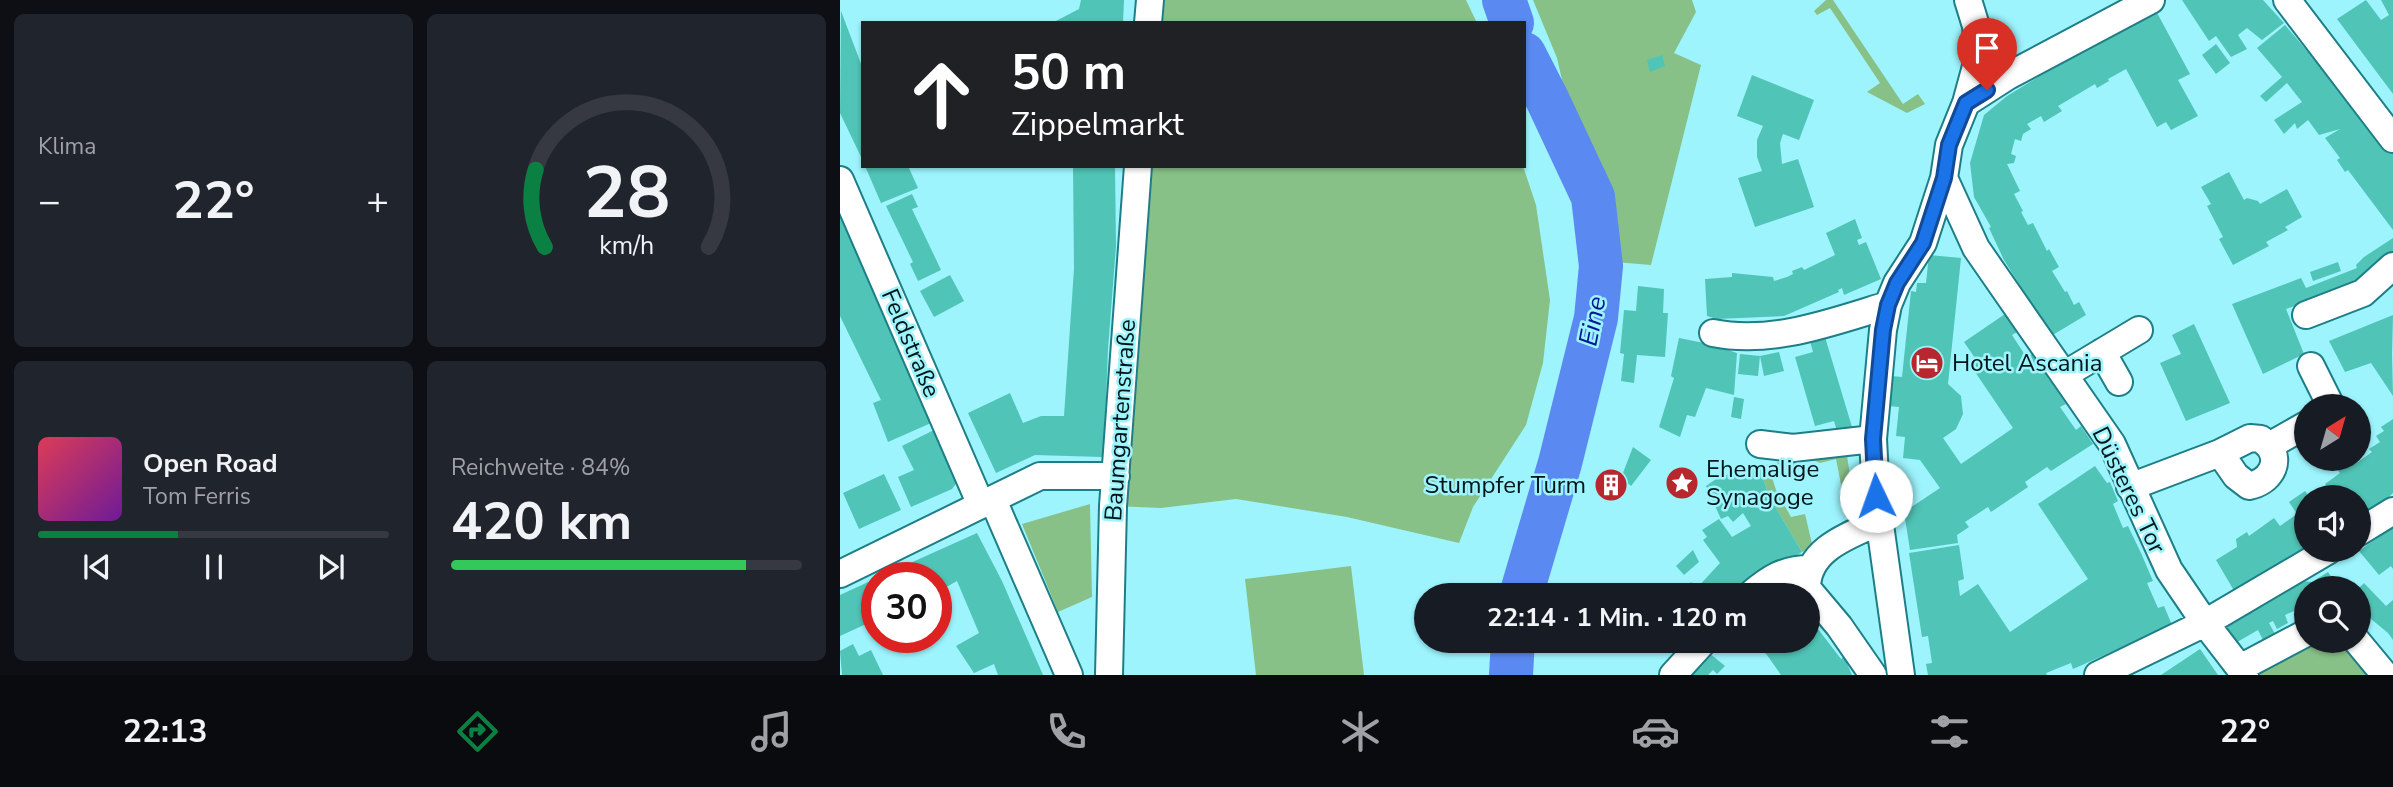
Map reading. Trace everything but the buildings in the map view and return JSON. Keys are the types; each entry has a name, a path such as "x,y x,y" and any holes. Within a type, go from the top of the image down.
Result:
{"street":[{"path":"1148,21 1150,0"},
{"path":"1901,675 1879,509 1873,439 1883,330 1888,305 1897,283 1923,243 1944,178 1949,145 1966,103 1978,59 1976,26 1968,0"},
{"path":"1966,103 2008,76 2151,0"},
{"path":"2288,1 2393,139"},
{"name":"Baumgartenstraße","path":"1109,675 1116,476 1138,168"},
{"name":"Düsteres Tor","path":"1944,178 1976,248 2112,444 2169,570 2205,624 2242,671"},
{"name":"Feldstraße","path":"840,180 987,503 1069,675"},
{"path":"2306,315 2363,293 2393,266"},
{"path":"1713,333 1729,336 1797,332 1888,305"},
{"path":"2064,375 2139,330"},
{"path":"2102,352 2119,382"},
{"path":"2311,366 2325,394"},
{"path":"2269,446 2294,432"},
{"path":"2130,486 2220,453 2250,438 2261,439 2269,446 2274,452 2276,462 2270,474 2259,484 2249,486 2236,476 2220,453"},
{"path":"1759,452 1873,439"},
{"path":"840,574 1040,475 1116,476"},
{"path":"1873,675 1839,626 1807,588 1810,569 1821,555 1879,509"},
{"path":"2371,525 2393,511"},
{"path":"2098,675 2205,624 2309,562"},
{"path":"1767,583 1793,569 1810,569"},
{"path":"2242,671 2294,639"},
{"path":"1673,675 1693,653"},
{"path":"2367,653 2385,675"}],"green space":[{"path":"1150,0 1466,0 1476,21 1148,21"},
{"path":"1533,0 1692,0 1696,12 1674,53 1701,65 1651,265 1603,261 1557,58"},
{"path":"1826,0 1833,0 1903,104 1918,94 1925,104 1907,113 1867,92 1880,83 1830,8 1817,15 1814,11"},
{"path":"1138,168 1524,168 1536,205 1550,300 1543,363 1526,425 1473,507 1459,543 1347,517 1236,499 1161,508 1113,506"},
{"path":"1846,449 1857,522 1826,540 1824,534 1848,520 1836,459 1820,463 1813,460 1818,455"},
{"path":"1792,460 1797,462 1795,465 1771,474 1776,490 1791,517 1805,514 1813,548 1802,552 1769,496 1759,466"},
{"path":"1090,504 1092,597 1058,612 1022,524"},
{"path":"1351,566 1364,675 1256,675 1245,579"},
{"path":"2294,649 2294,653 2358,653 2376,675 2254,675"}],"waterway":[{"name":"Eine","path":"1504,0 1511,21"},
{"name":"Eine","path":"1525,583 1560,463 1596,318 1601,266 1593,197 1526,58"},
{"name":"Eine","path":"1511,675 1512,653"}],"place":[{"name":"Hotel Ascania","path":"1927,363"},
{"name":"Ehemalige Synagoge","path":"1682,483"},
{"name":"Stumpfer Turm","path":"1611,485"}],"route":[{"path":"1876,496 1873,439 1883,330 1888,305 1897,283 1923,243 1944,178 1949,145 1966,103 1987,90"}]}
